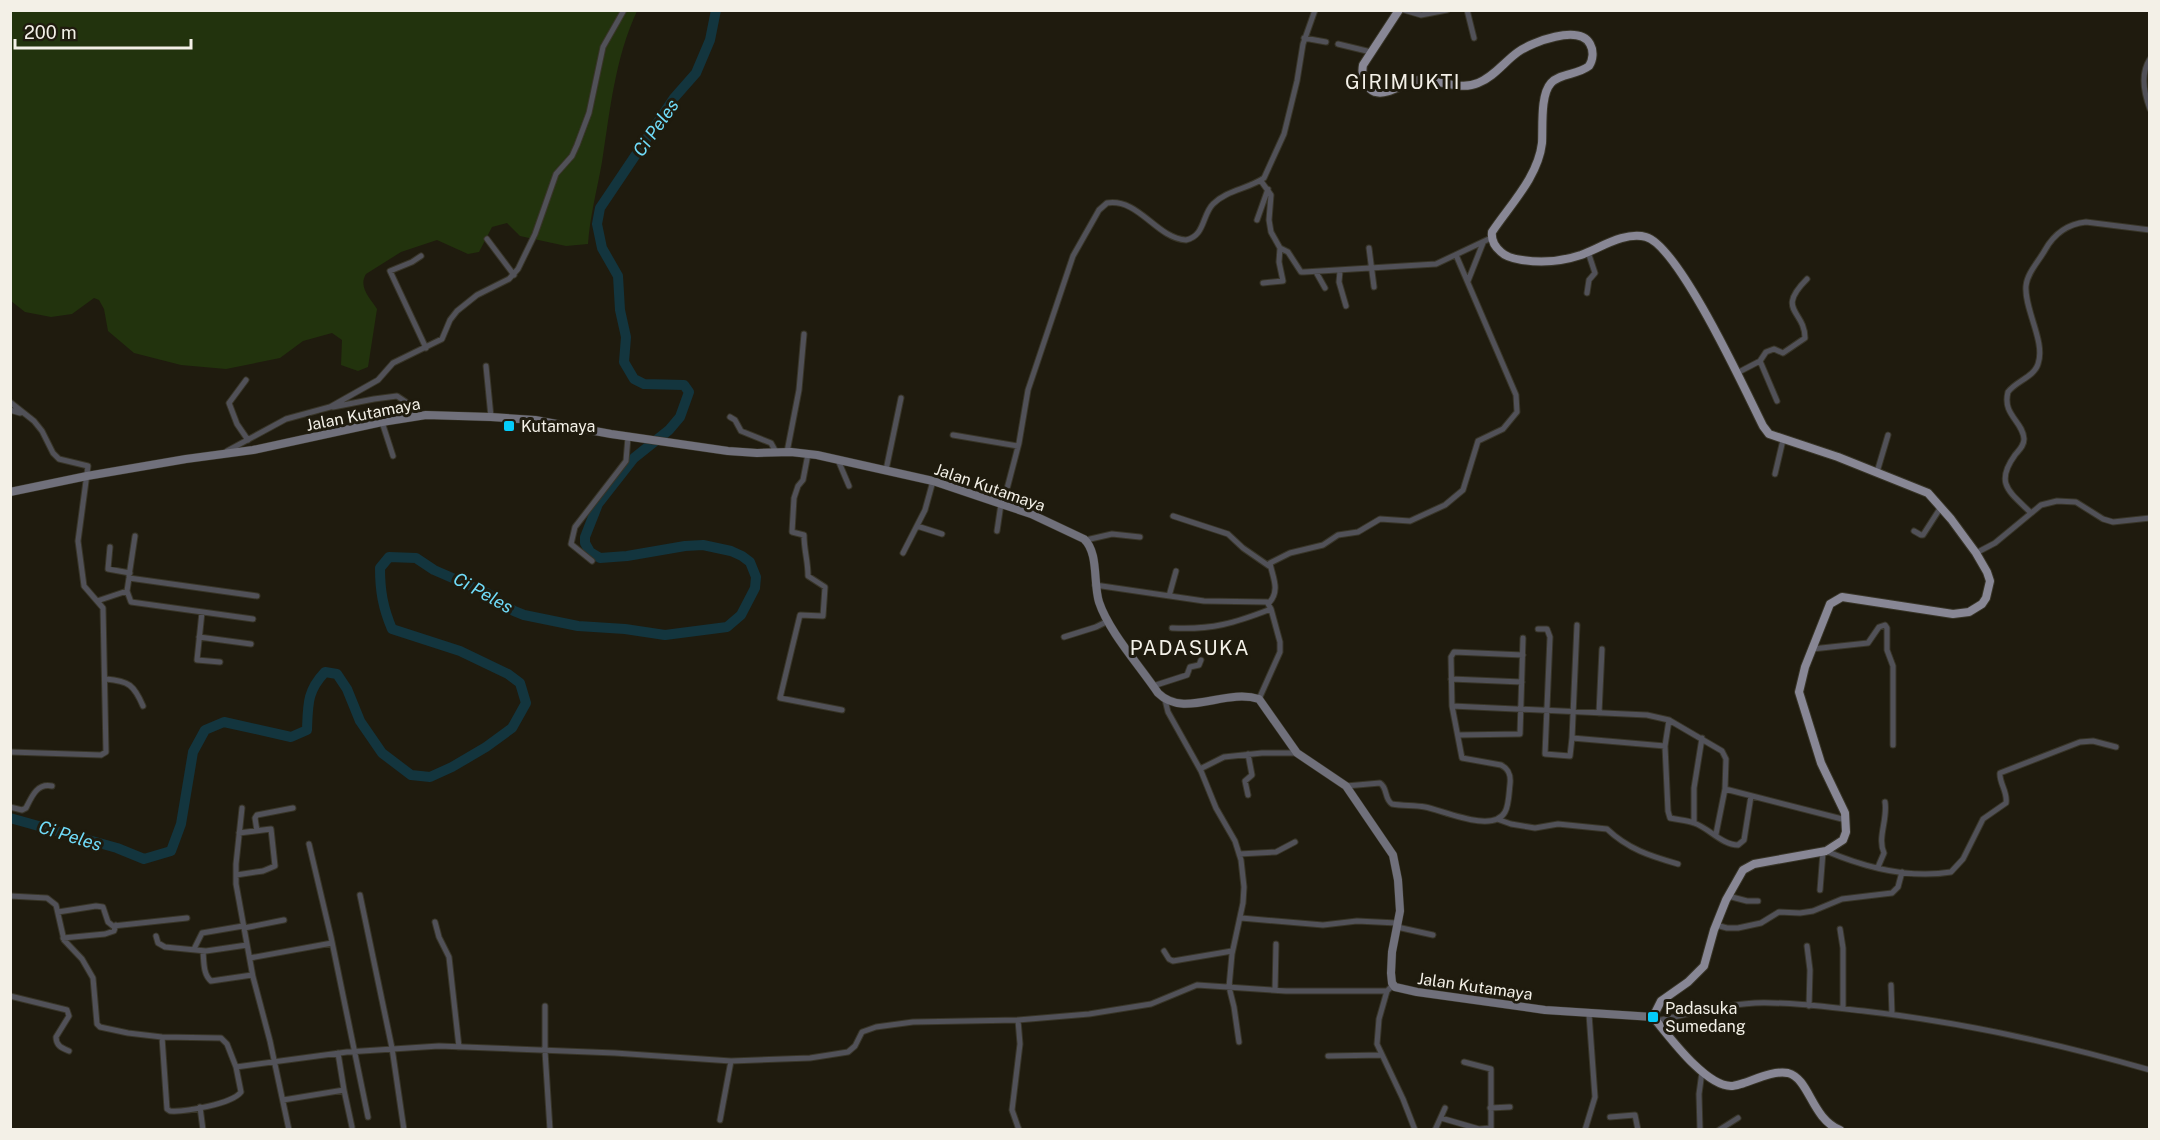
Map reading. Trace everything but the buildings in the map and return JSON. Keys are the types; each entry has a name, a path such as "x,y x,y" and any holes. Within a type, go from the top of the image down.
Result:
{"main road":[{"path":"1400,10 1362,65 1362,72 1368,87 1381,93 1419,80 1467,86 1479,83 1517,53 1550,39 1574,35 1585,39 1591,45 1592,59 1586,69 1556,78 1548,86 1545,95 1542,142 1538,157 1521,192 1487,241 1504,255 1527,261 1557,260 1632,237 1645,237 1656,242 1675,265 1716,330 1766,431 1783,440 1877,472 1924,491 1941,507 1976,553 1987,572 1990,581 1989,591 1982,604 1969,612 1953,614 1842,597 1830,604 1800,683 1800,698 1821,763 1846,820 1843,840 1825,851 1750,866 1740,874 1716,925 1701,970 1661,1001 1655,1019 1673,1043 1702,1072 1719,1083 1733,1086 1773,1074 1788,1073 1797,1078 1823,1120 1840,1130"},
{"name":"Jalan Kutamaya","path":"10,492 87,476 253,450 382,422 417,417 491,417 535,420 728,451 787,452 838,460 933,481 1002,504 1070,531 1086,540"},
{"path":"1086,540 1093,557 1099,602 1108,621 1165,700 1179,705 1236,695 1259,699"},
{"name":"Jalan Kutamaya","path":"1259,699 1297,753 1346,786 1393,855 1400,910 1392,952 1390,988 1589,1014 1655,1019"}],"street":[{"path":"323,410 378,380 393,363 442,339 450,320 457,311 477,295 505,282 514,275 535,234 555,174 572,156 580,138 592,102 603,47 624,10"},
{"path":"997,531 1018,446 1028,390 1073,256 1102,206 1115,202 1131,208 1166,233 1186,240 1197,235 1209,208 1219,199 1261,181 1268,172 1284,134 1297,81 1304,38 1315,10"},
{"path":"1404,10 1421,15 1447,10"},
{"path":"1467,10 1474,38"},
{"path":"1304,38 1326,42"},
{"path":"1338,44 1371,52"},
{"path":"2150,59 2144,73 2144,86 2150,109"},
{"path":"1261,181 1268,189 1271,199 1269,227 1280,248 1279,262 1283,282 1263,283"},
{"path":"1257,220 1268,189"},
{"path":"2031,513 2008,490 2004,479 2024,438 2009,413 2006,401 2008,392 2032,372 2039,360 2026,293 2028,278 2053,238 2077,224 2085,222 2150,230"},
{"path":"488,239 514,275"},
{"path":"1280,248 1288,252 1301,272 1316,272 1436,264 1487,241"},
{"path":"1468,281 1487,241"},
{"path":"1369,248 1374,287"},
{"path":"1587,293 1589,280 1595,273 1588,252"},
{"path":"1269,566 1275,559 1323,545 1334,536 1358,532 1380,519 1410,521 1453,500 1463,490 1478,441 1503,429 1512,420 1518,406 1516,395 1456,255"},
{"path":"421,256 390,271 426,348"},
{"path":"1340,271 1340,282 1346,306"},
{"path":"1316,272 1325,288"},
{"path":"1737,373 1760,361 1769,351 1774,349 1782,353 1805,337 1792,304 1795,291 1807,279"},
{"path":"787,452 799,390 804,334"},
{"path":"1760,361 1777,400"},
{"path":"486,366 491,417"},
{"path":"246,380 229,403 237,424 248,440"},
{"path":"221,455 295,415 374,399 397,396 406,402 417,417"},
{"path":"886,470 901,398"},
{"path":"10,402 42,431 53,453 59,459 88,466 78,542 84,586 103,609 106,679 106,752 104,754 10,752"},
{"path":"10,410 25,415"},
{"path":"730,417 735,420 741,431 771,443 776,452"},
{"path":"382,422 393,456"},
{"path":"953,435 1018,446"},
{"path":"1877,472 1888,435"},
{"path":"592,561 571,544 575,527 626,461 628,436"},
{"path":"1775,474 1783,440"},
{"path":"808,454 803,480 794,498 792,532 804,535 808,576 825,587 823,616 800,615 780,698 842,710"},
{"path":"838,460 849,486"},
{"path":"903,553 925,510 933,481"},
{"path":"1976,553 1995,543 2031,513 2049,502 2068,500 2076,502 2109,521 2150,518"},
{"path":"1914,531 1923,535 1941,507"},
{"path":"1173,516 1228,534 1243,548 1269,566 1274,573 1275,581 1270,606 1280,642 1280,652 1259,699"},
{"path":"917,526 942,534"},
{"path":"1086,540 1112,534 1140,537"},
{"path":"135,536 127,591 131,603 253,619"},
{"path":"111,548 108,569 129,575 257,596"},
{"path":"1169,596 1176,571"},
{"path":"1095,585 1204,601 1262,600 1270,606"},
{"path":"98,601 127,591"},
{"path":"1172,628 1215,627 1236,622 1270,606"},
{"path":"202,612 197,660 220,662"},
{"path":"1064,637 1108,621"},
{"path":"1538,629 1547,629 1550,637 1545,754 1570,756 1578,626"},
{"path":"1812,649 1868,643 1879,627 1887,628 1887,650 1893,666 1893,745"},
{"path":"199,637 251,644"},
{"path":"1458,735 1520,734 1524,638"},
{"path":"1599,713 1602,649"},
{"path":"1497,819 1506,809 1511,780 1505,767 1498,764 1463,760 1452,706 1451,657 1454,652 1523,655"},
{"path":"1153,686 1188,675 1190,667 1200,664 1201,660"},
{"path":"106,679 122,680 132,686 143,706"},
{"path":"1451,679 1522,682"},
{"path":"1165,700 1168,712 1200,769 1239,854 1244,887 1241,918 1232,951 1229,987 1239,1042"},
{"path":"1452,706 1647,715 1669,720 1719,748 1725,756 1725,789 1716,834"},
{"path":"1669,720 1665,746 1669,817 1694,823 1730,844 1738,845 1743,842 1751,796"},
{"path":"1572,738 1665,746"},
{"path":"1694,823 1694,788 1702,738"},
{"path":"1820,890 1825,851 1902,872 1948,872 1957,867 1983,819 2006,803 1999,776 2001,772 2080,742 2093,741 2116,747"},
{"path":"1200,769 1224,757 1297,753"},
{"path":"1248,754 1252,775 1245,781 1248,795"},
{"path":"1346,786 1380,783 1388,801 1392,804 1424,807 1470,820 1497,819 1533,828 1558,824 1607,829 1615,838 1644,854 1678,864"},
{"path":"10,807 25,809 37,789 44,785 52,786"},
{"path":"1725,789 1846,820"},
{"path":"1878,867 1884,853 1881,846 1887,812 1885,802"},
{"path":"242,807 236,875 252,975 289,1130"},
{"path":"257,831 255,818 257,815 293,808"},
{"path":"236,875 274,867 271,830 239,833"},
{"path":"1239,854 1276,852 1294,842"},
{"path":"309,844 368,1117"},
{"path":"1716,925 1723,928 1738,928 1761,923 1779,912 1800,914 1842,899 1893,893 1898,887 1902,872"},
{"path":"360,895 392,1048 404,1130"},
{"path":"10,896 47,898 53,901 58,912 63,938 82,959 93,978 97,1025 128,1034 221,1038 227,1044 236,1067 240,1094 231,1099 200,1107 175,1112 167,1109 162,1037"},
{"path":"1728,896 1747,902 1758,901"},
{"path":"58,912 100,906 105,910 110,924 116,925 187,918"},
{"path":"1241,918 1323,925 1357,921 1397,925 1433,935"},
{"path":"194,949 202,933 284,920"},
{"path":"435,922 439,937 449,957 459,1047"},
{"path":"63,938 105,934 114,931 116,925"},
{"path":"1840,929 1843,948 1843,1008"},
{"path":"156,936 158,943 165,947 203,951 247,945"},
{"path":"250,958 332,943"},
{"path":"1275,990 1276,944"},
{"path":"1808,946 1809,1006"},
{"path":"203,951 204,968 211,981 252,975"},
{"path":"1164,951 1173,961 1232,951"},
{"path":"236,1067 354,1051 439,1046 731,1061 810,1058 848,1052 855,1046 862,1032 876,1027 913,1022 1018,1020 1140,1006 1197,985 1275,990 1390,988 1379,1019 1376,1040 1415,1130"},
{"path":"1891,985 1892,1014"},
{"path":"10,996 67,1010 69,1016 56,1041 60,1047 69,1051"},
{"path":"1655,1019 1730,1005 1776,1003 1843,1008 1967,1026 2063,1046 2150,1070"},
{"path":"545,1006 545,1051 550,1130"},
{"path":"1585,1130 1593,1108 1596,1090 1589,1014"},
{"path":"1018,1020 1020,1044 1012,1110 1019,1130"},
{"path":"338,1053 352,1127"},
{"path":"1328,1056 1382,1055"},
{"path":"720,1120 731,1061"},
{"path":"1441,1118 1488,1129 1491,1126 1491,1069 1464,1062"},
{"path":"1700,1130 1699,1094 1702,1072"},
{"path":"283,1100 344,1090"},
{"path":"200,1107 203,1130"},
{"path":"1490,1108 1510,1107"},
{"path":"1435,1130 1446,1108"},
{"path":"1610,1117 1634,1114 1637,1117 1638,1130"},
{"path":"1719,1130 1738,1118"}],"green space":[{"path":"10,11 637,11 623,47 614,85 588,244 566,246 520,236 507,223 492,227 479,252 468,254 437,240 401,252 366,274 364,279 364,288 377,309 368,367 358,371 341,365 342,340 332,333 303,341 280,358 226,369 181,365 134,353 108,331 104,309 99,300 94,298 72,314 51,317 25,312 11,301"}],"waterway":[{"name":"Ci Peles","path":"10,818 117,848 144,859 171,851 181,824 193,752 205,730 224,722 291,737 307,730 310,698 315,685 325,672 337,674 347,689 360,721 382,753 411,775 430,777 486,747 512,728 526,703 520,683 508,674 460,651 392,629 384,607 380,576 380,568 389,557 416,558 434,570 487,593 514,611 578,626 625,629 665,635 727,627 741,615 755,588 756,577 750,562 742,556 731,551 703,545 600,558 590,552 585,543 585,537 598,504 634,458 669,430 680,417 689,392 684,385 644,384 634,379 624,362 626,337 620,310 618,276 602,248 597,224 600,208 674,98 696,73 710,40 716,10"}],"place":[{"name":"Kutamaya","path":"509,426"},
{"name":"Padasuka Sumedang","path":"1653,1017"}],"district":[{"name":"GIRIMUKTI","path":"1403,82"},
{"name":"PADASUKA","path":"1190,648"}]}
